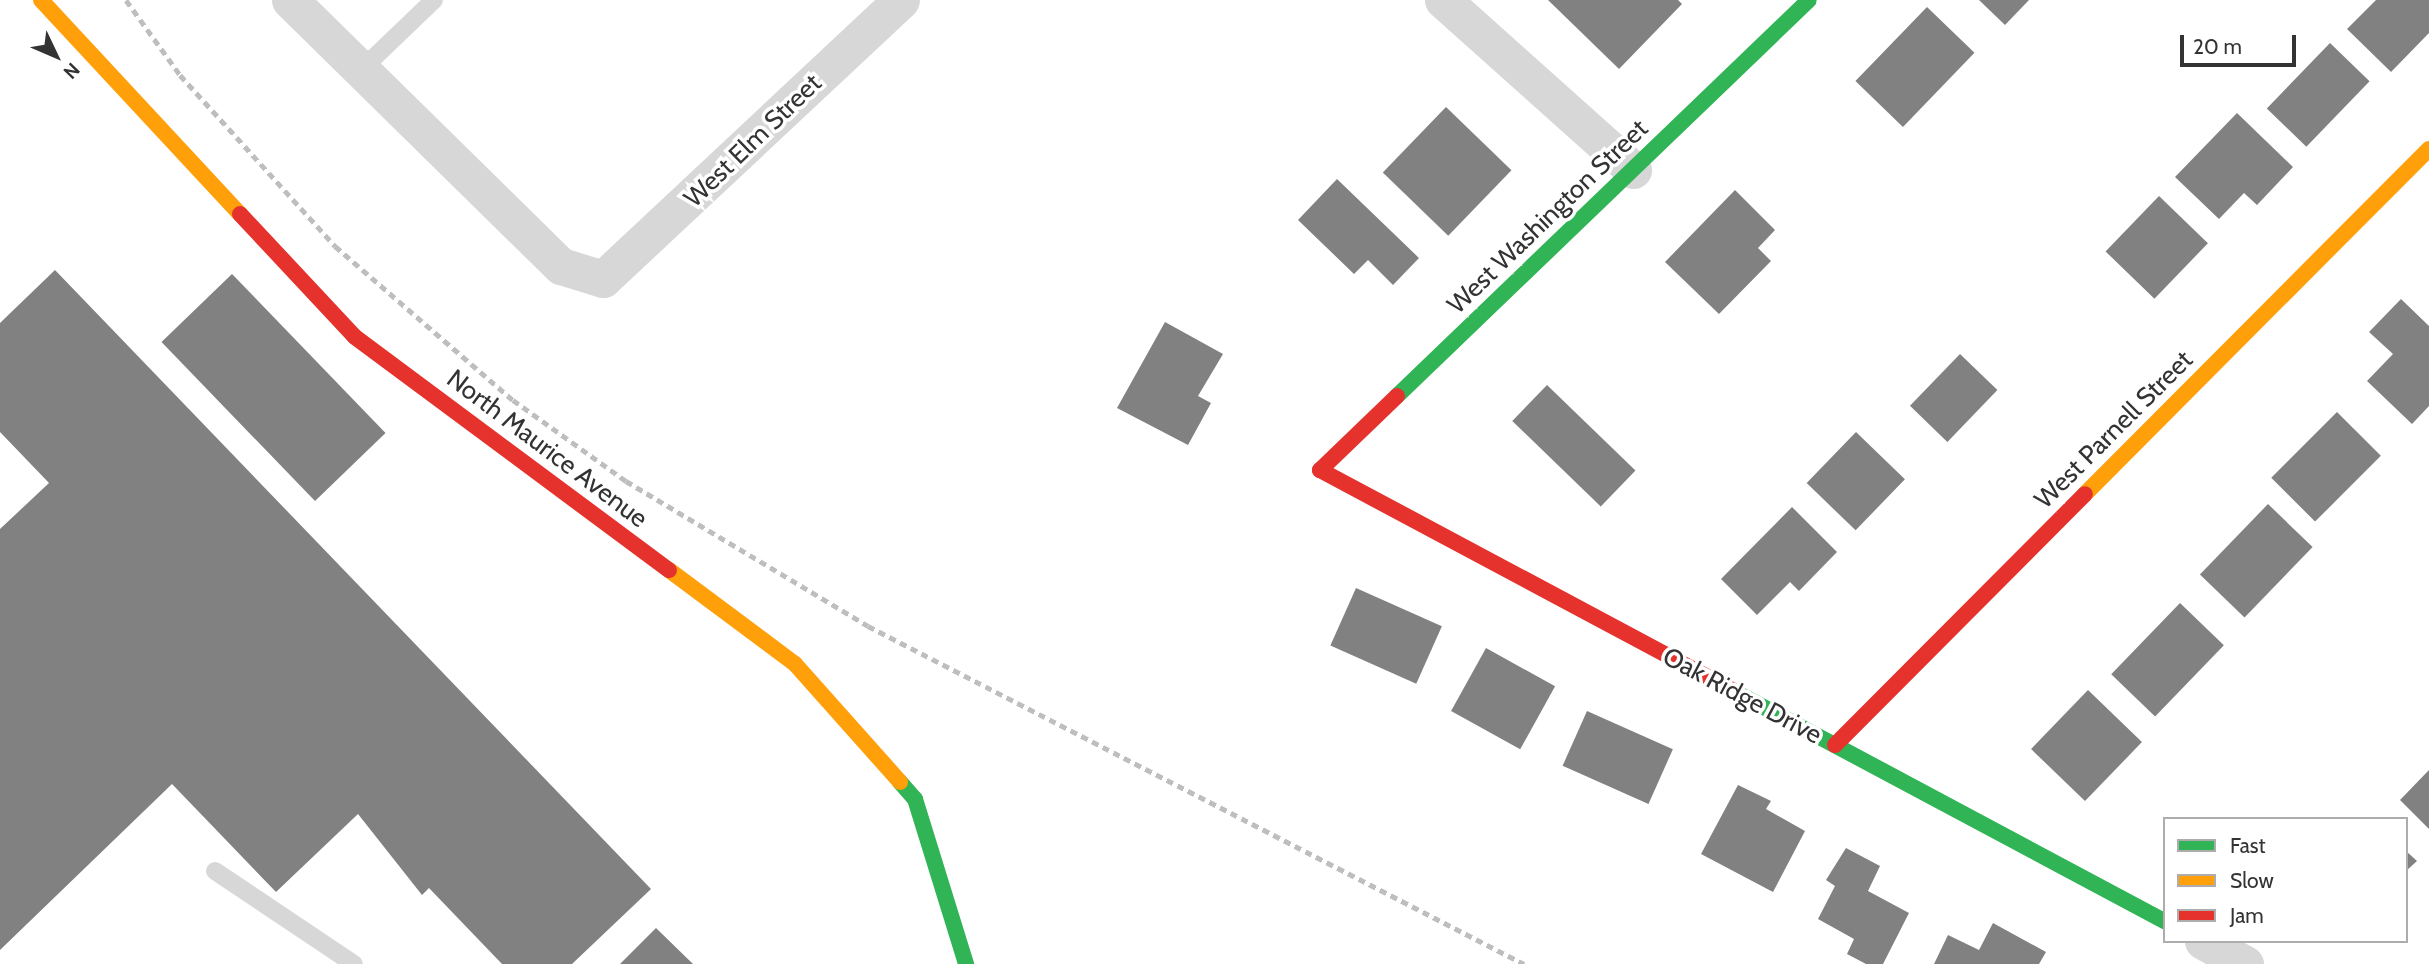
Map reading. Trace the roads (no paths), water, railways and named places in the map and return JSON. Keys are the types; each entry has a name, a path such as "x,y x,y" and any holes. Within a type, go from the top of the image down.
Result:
{"street":[{"name":"North Maurice Avenue","path":"41,0 355,337 795,664 915,799 966,964"},
{"path":"290,0 361,70"},
{"name":"West Elm Street","path":"361,70 561,266 603,279 901,0"},
{"path":"1443,0 1633,170"},
{"name":"West Washington Street","path":"1320,470 1809,0"},
{"name":"West Parnell Street","path":"1835,745 2429,149"},
{"name":"Oak Ridge Drive","path":"1320,470 2163,920"},
{"path":"2207,943 2245,964"}],"lane":[{"path":"361,70 434,0"},
{"path":"215,871 354,964"}],"railway":[{"path":"126,0 180,75 335,246 513,400 626,481 868,626 1524,964"}]}
